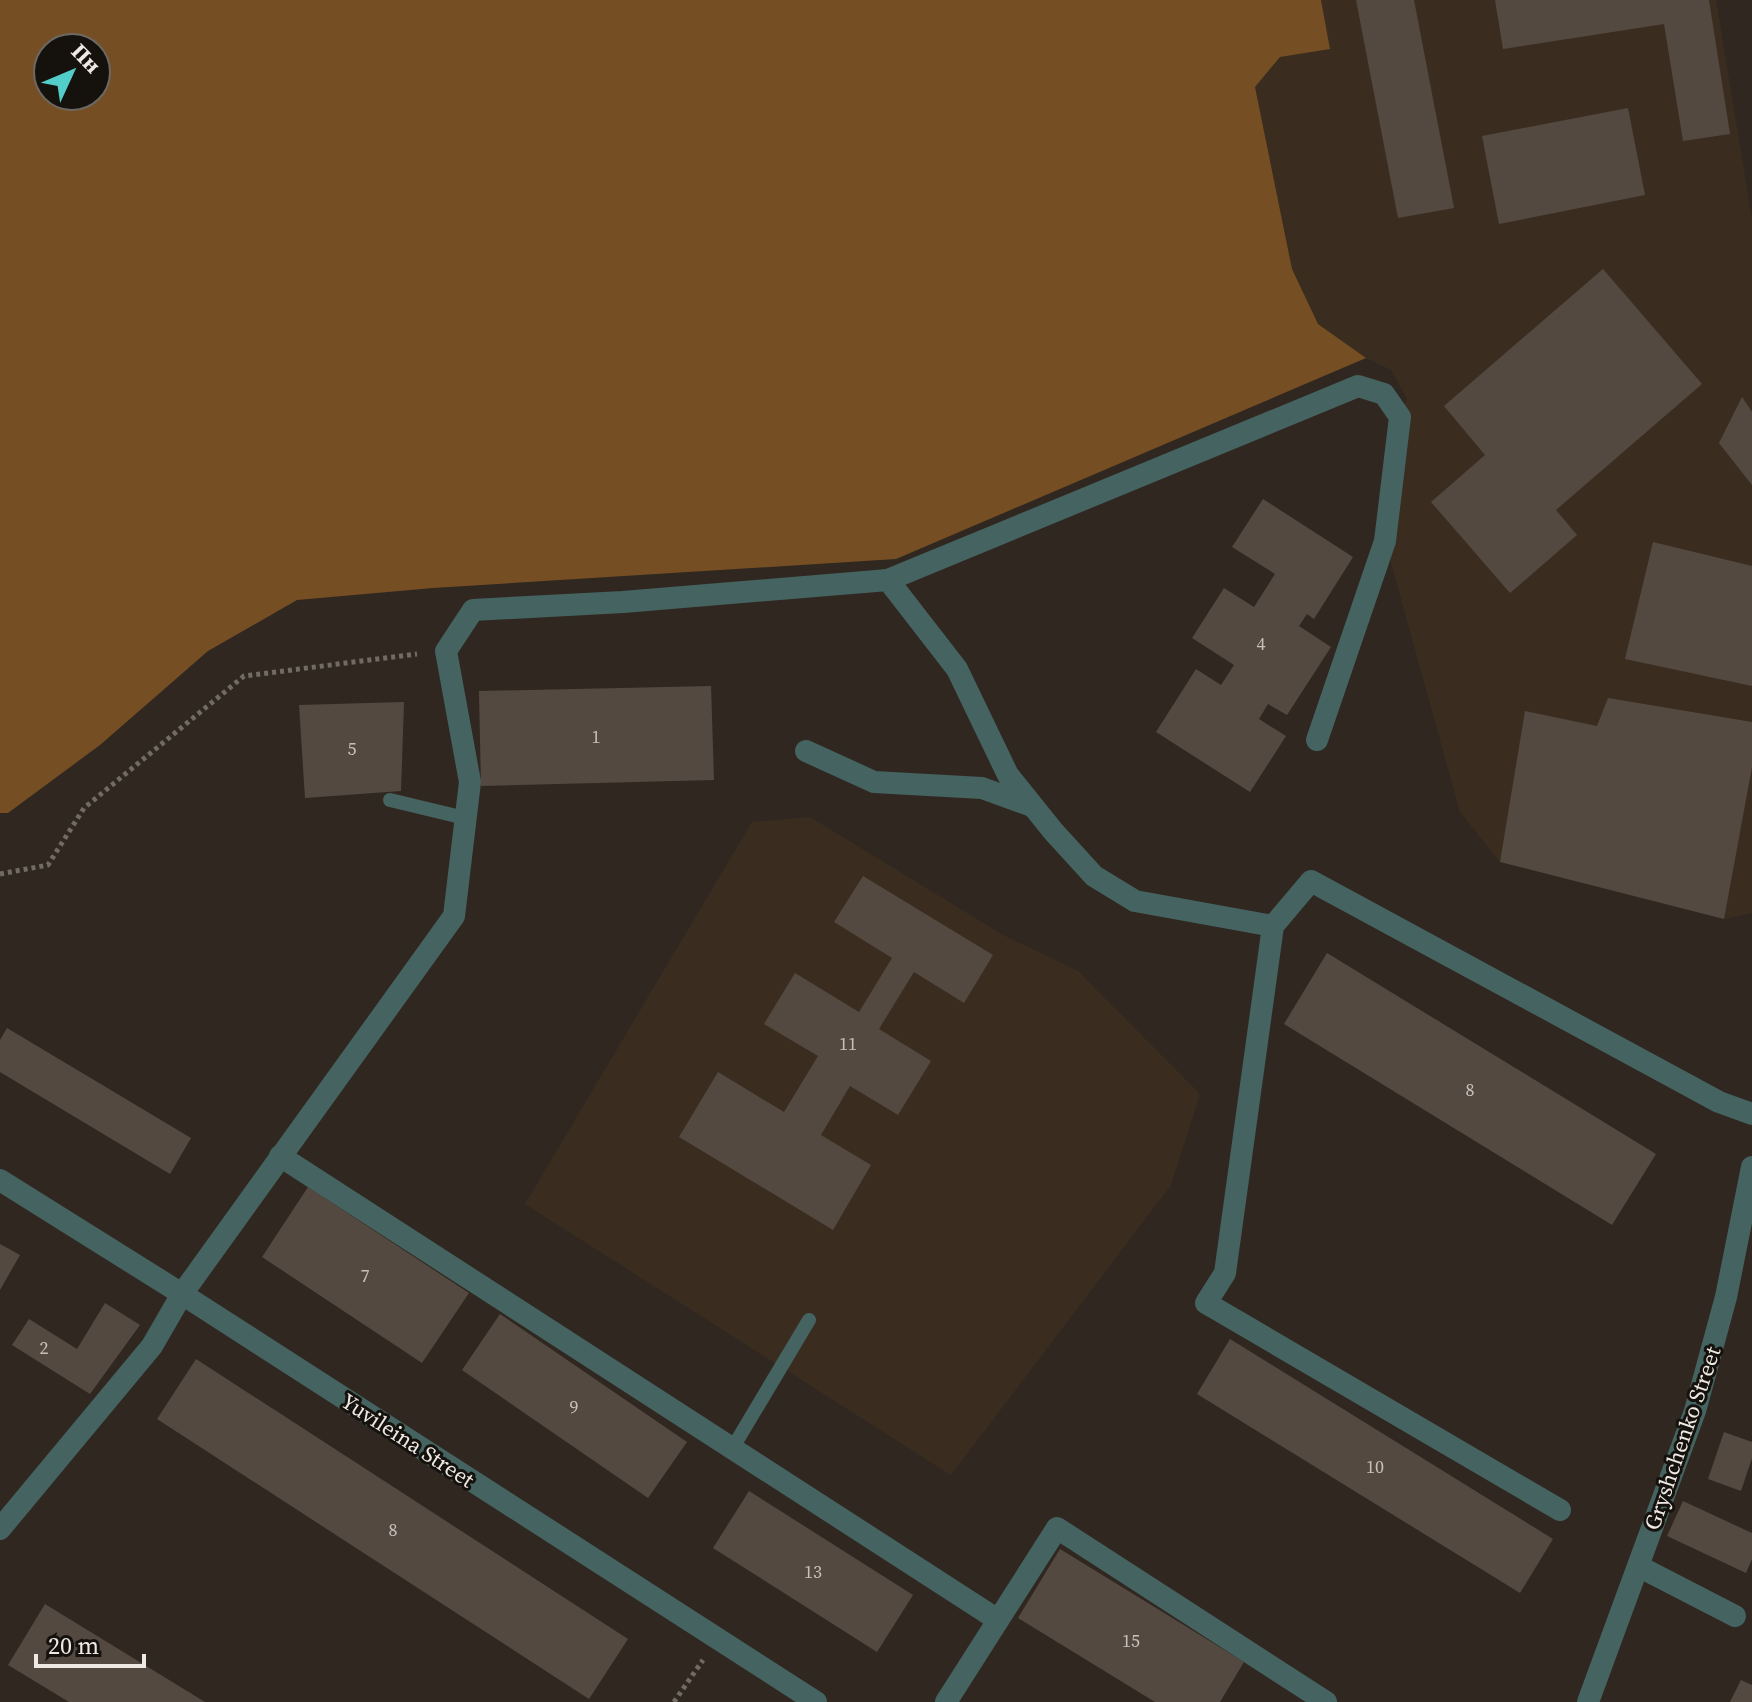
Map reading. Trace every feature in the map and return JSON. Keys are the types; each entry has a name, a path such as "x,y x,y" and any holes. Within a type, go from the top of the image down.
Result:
{"street":[{"path":"0,1529 152,1346 182,1294 454,916 470,782 446,651 473,610 623,602 888,580 1358,386 1384,394 1400,417 1385,541 1317,740"},
{"path":"888,580 957,669 1008,775 1094,876 1135,901 1273,926"},
{"path":"806,751 874,782 982,788 1033,807"},
{"path":"1560,1510 1206,1303 1225,1273 1273,926 1311,881 1719,1102 1752,1114"},
{"path":"280,1156 998,1620"},
{"name":"Gryshchenko Street","path":"1588,1702 1695,1411 1726,1297 1752,1167"},
{"name":"Yuvileina Street","path":"0,1180 816,1702"},
{"path":"946,1702 1057,1528 1326,1702"},
{"path":"1638,1566 1735,1616"}],"lane":[{"path":"390,800 465,818"},
{"path":"732,1449 809,1320"}],"path":[{"path":"0,874 48,865 84,808 244,676 446,651"},
{"path":"674,1702 717,1639"}],"shaded area":[{"path":"0,0 1321,0 1330,49 1280,57 1255,87 1292,269 1318,324 1366,358 896,559 433,588 297,600 208,651 100,745 8,813 0,813"},
{"path":"1321,0 1716,0 1752,219 1752,913 1724,919 1500,862 1460,812 1385,541 1400,417 1407,399 1391,370 1366,358 1318,324 1292,269 1255,87 1280,57 1330,49"},
{"path":"810,817 1003,935 1078,971 1200,1094 1171,1185 951,1475 525,1204 752,822"}],"building":[{"path":"1356,0 1414,0 1454,208 1398,218"},
{"path":"1495,0 1709,0 1730,134 1683,141 1664,24 1503,49"},
{"path":"1628,108 1645,195 1499,224 1482,136"},
{"path":"1603,269 1702,384 1556,510 1577,535 1510,593 1431,502 1485,455 1444,406"},
{"path":"1742,397 1752,412 1752,485 1719,443"},
{"path":"1263,499 1353,557 1314,619 1307,614 1299,626 1331,647 1287,715 1268,704 1259,719 1286,736 1250,792 1156,732 1196,669 1221,685 1234,665 1192,638 1224,588 1254,607 1275,574 1232,547"},
{"path":"1653,542 1752,566 1752,686 1625,659"},
{"path":"711,686 714,780 481,786 479,691"},
{"path":"1608,698 1752,722 1752,767 1724,919 1500,862 1525,711 1597,726"},
{"path":"404,702 401,791 305,798 299,705"},
{"path":"863,876 993,955 964,1003 914,972 879,1029 931,1061 898,1115 850,1086 821,1135 871,1165 833,1230 679,1137 718,1072 784,1112 818,1056 764,1024 795,973 859,1012 892,958 834,922"},
{"path":"1327,953 1656,1154 1612,1225 1284,1024"},
{"path":"7,1028 191,1138 170,1174 0,1072 0,1040"},
{"path":"308,1187 469,1293 422,1363 262,1257"},
{"path":"0,1244 20,1255 0,1290"},
{"path":"105,1303 140,1325 90,1394 12,1345 29,1319 77,1349"},
{"path":"500,1314 687,1442 648,1498 462,1370"},
{"path":"1230,1339 1553,1539 1520,1593 1197,1394"},
{"path":"196,1359 628,1639 589,1699 157,1419"},
{"path":"1724,1432 1752,1442 1752,1458 1741,1491 1708,1479"},
{"path":"749,1491 913,1595 877,1652 713,1548"},
{"path":"1683,1501 1752,1533 1752,1559 1746,1573 1667,1536"},
{"path":"1060,1549 1244,1662 1220,1702 1155,1702 1018,1618"},
{"path":"45,1604 205,1702 69,1702 8,1665"},
{"path":"1741,1680 1752,1685 1752,1702 1730,1702"}]}
